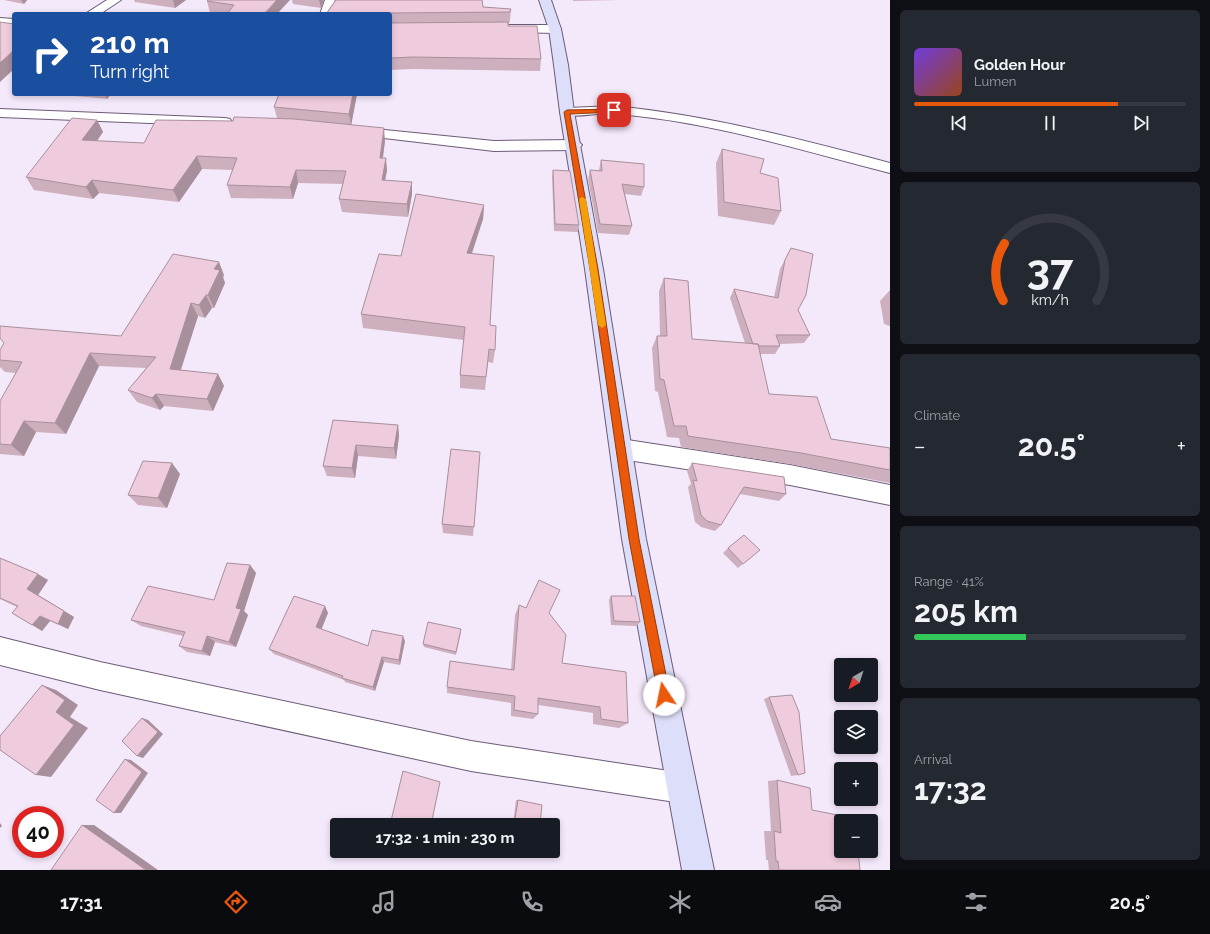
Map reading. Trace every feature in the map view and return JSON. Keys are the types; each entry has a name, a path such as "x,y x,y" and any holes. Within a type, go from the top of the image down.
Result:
{"street":[{"path":"94,12 115,0"},
{"path":"327,12 331,0"},
{"path":"545,0 555,29 634,539 698,870"},
{"path":"0,22 12,23"},
{"path":"492,30 555,29"},
{"path":"567,112 614,110 662,115 714,125 823,150 890,168"},
{"path":"0,113 237,122"},
{"path":"344,130 494,146 574,145"},
{"path":"621,449 763,471 890,495"},
{"path":"0,651 100,676 472,756 682,788"}],"building":[{"path":"277,0 266,12 229,12 234,5 207,1"},
{"path":"336,0 482,0 483,7 511,9 510,12 327,12"},
{"path":"0,22 12,24 12,52 0,63"},
{"path":"508,22 508,26 537,26 541,59 392,58 392,23"},
{"path":"278,96 353,96 349,114 274,107"},
{"path":"234,117 294,119 384,128 380,158 386,158 382,180 412,182 407,204 339,199 346,171 296,170 290,187 227,185 237,158 197,156 173,190 92,180 86,187 26,177 72,118 97,120 82,140 144,143 156,120 233,121"},
{"path":"722,149 764,159 760,173 778,178 781,211 724,202"},
{"path":"601,160 644,164 644,187 622,184 632,226 600,224 590,170 602,171"},
{"path":"553,170 570,171 579,225 555,224"},
{"path":"416,194 484,205 467,253 494,256 490,325 496,326 495,350 489,349 486,377 460,375 465,327 361,314 379,254 401,256"},
{"path":"791,248 813,254 806,295 798,310 810,335 776,335 780,346 759,346 758,344 753,344 734,289 778,298 785,260"},
{"path":"173,254 219,262 214,269 220,270 208,295 206,295 199,305 191,303 170,369 218,374 207,399 156,394 152,398 128,390 156,357 90,353 55,423 24,421 11,445 0,444 0,401 22,362 0,360 0,350 4,343 0,338 0,326 121,336"},
{"path":"664,278 688,281 692,339 758,344 769,394 817,397 831,439 890,448 890,470 801,453 688,436 686,426 674,426 664,380 660,379 657,336 667,336"},
{"path":"333,420 398,425 394,448 356,445 352,468 323,466"},
{"path":"451,449 480,452 474,527 442,524"},
{"path":"143,461 172,463 158,498 128,495"},
{"path":"692,463 784,477 786,494 744,487 721,525 707,521 701,515 693,480 697,481"},
{"path":"744,535 760,550 743,564 728,548"},
{"path":"0,558 38,574 27,589 64,611 58,624 40,616 32,625 12,613 18,606 0,598"},
{"path":"227,563 250,565 236,608 241,609 229,642 207,636 202,651 179,646 185,632 131,620 148,586 214,600"},
{"path":"539,580 560,590 549,613 566,635 562,663 626,672 628,723 601,719 600,707 538,698 538,714 514,710 515,696 447,687 450,661 514,670 519,605 526,608"},
{"path":"294,596 325,606 316,627 368,646 372,630 403,636 399,660 382,657 373,687 342,678 343,676 269,649"},
{"path":"611,596 635,596 640,622 614,621"},
{"path":"428,622 461,629 456,652 423,644"},
{"path":"42,685 65,700 56,712 74,725 36,775 0,750 0,736"},
{"path":"792,695 799,712 805,773 798,775 769,697"},
{"path":"142,718 158,732 137,756 122,741"},
{"path":"125,759 142,772 114,813 96,800"},
{"path":"403,771 440,782 432,818 392,818"},
{"path":"777,780 810,788 812,810 834,814 834,858 859,858 860,870 779,870 778,861 776,861 774,831 781,833"},
{"path":"518,800 542,805 541,818 515,818"},
{"path":"82,825 146,870 51,870 59,858 64,858 64,851"}],"slow traffic":[{"path":"582,199 602,325"}],"route":[{"path":"614,110 567,112 574,145 594,269 634,539 664,695"}]}
